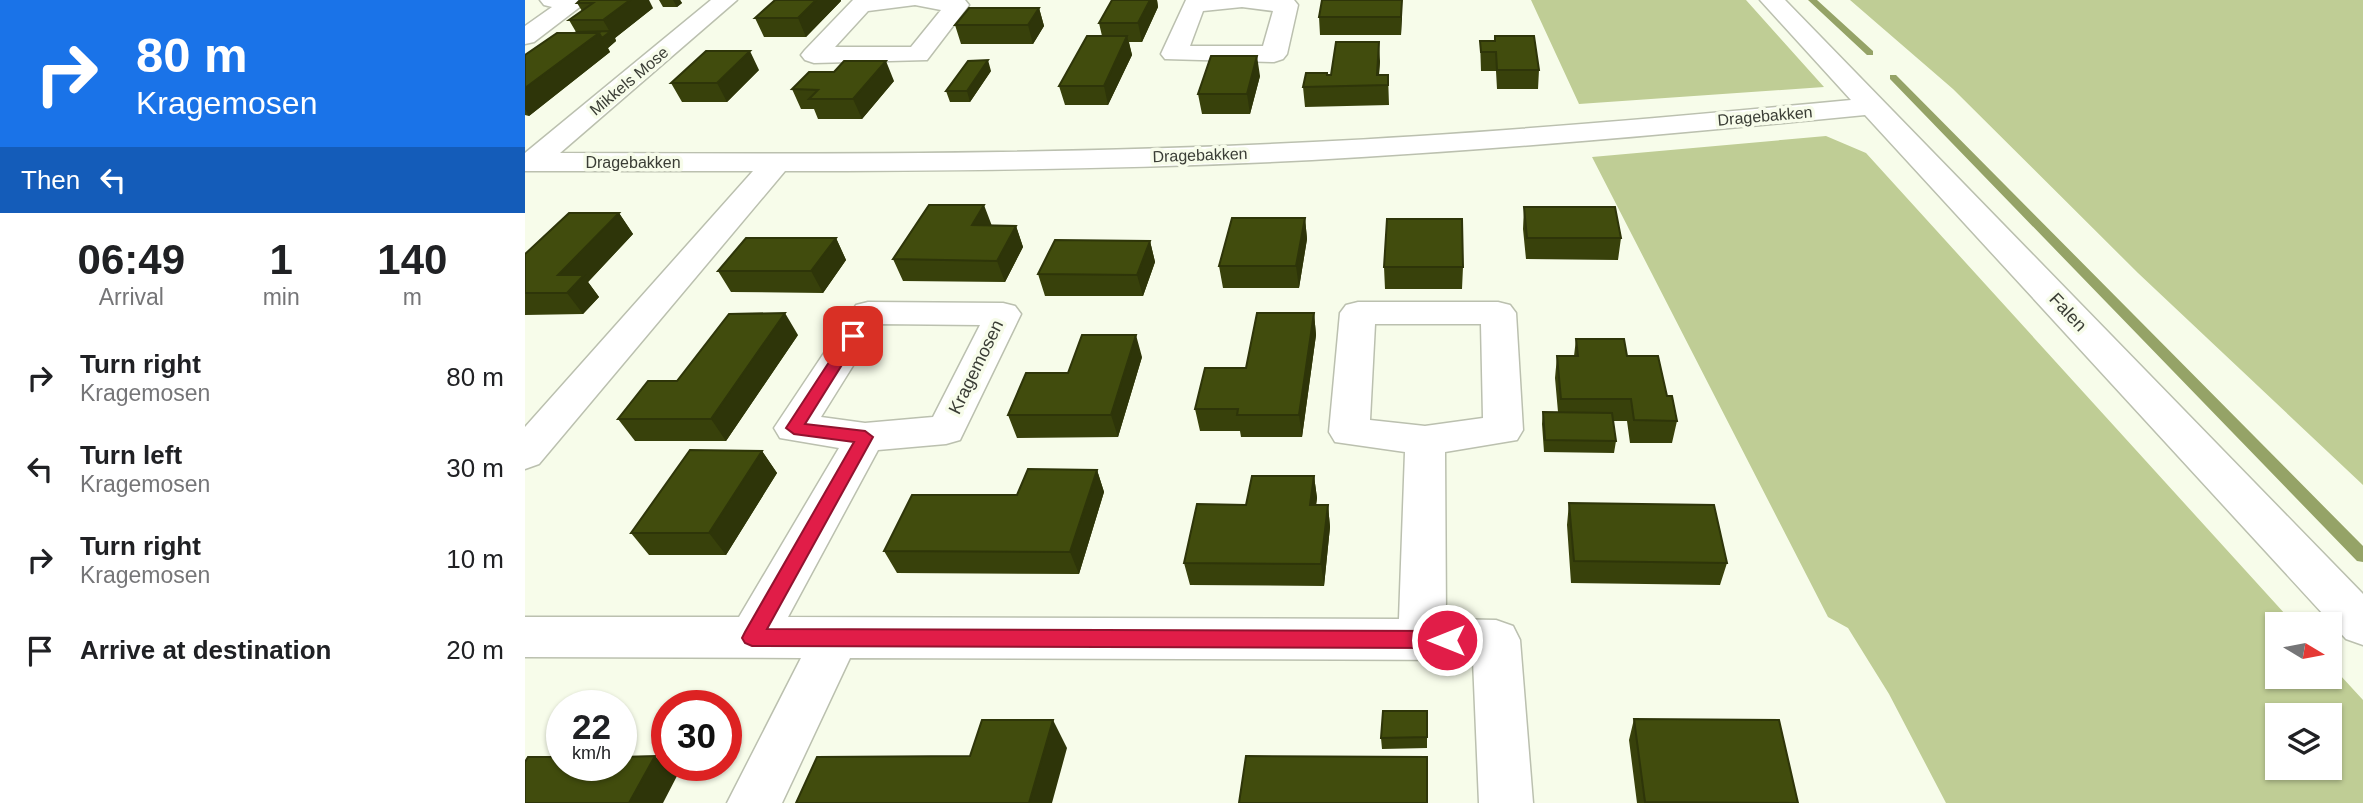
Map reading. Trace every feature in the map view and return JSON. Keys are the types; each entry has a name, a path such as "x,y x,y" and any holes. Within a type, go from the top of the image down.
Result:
{"street":[{"path":"525,37 573,3 552,0"},
{"name":"Mikkels Mose","path":"529,162 725,0"},
{"path":"909,0 861,5 814,55 918,55 957,5 922,0"},
{"name":"Falen","path":"1772,0 2363,625"},
{"name":"Dragebakken","path":"529,162 980,162 1312,150 1524,137 1873,106"},
{"path":"525,454 778,161"},
{"name":"Kragemosen","path":"868,313 1003,314 946,430 865,437 794,428 868,313"},
{"path":"1358,313 1498,313 1503,430 1425,440 1349,432 1358,313"},
{"path":"752,638 865,437"},
{"path":"1422,639 1425,440"},
{"path":"525,637 1496,640 1506,803"},
{"path":"754,803 836,638"}],"green space":[{"path":"1531,0 1746,0 1824,87 1579,104"},
{"path":"1850,0 2363,0 2363,485 2138,273 1953,89"},
{"path":"1826,136 1866,153 2283,612 2265,612 2265,690 2341,690 2342,677 2363,700 2363,803 1946,803 1889,694 1848,628 1828,617 1592,157"}],"building":[{"path":"580,0 630,0 603,20 569,20 593,3 577,3"},
{"path":"775,0 816,0 798,18 755,18"},
{"path":"1112,0 1150,0 1138,23 1099,23"},
{"path":"1322,0 1402,0 1401,17 1319,17"},
{"path":"969,8 1039,8 1028,25 955,25"},
{"path":"611,31 602,38 599,33 575,33 577,32"},
{"path":"557,33 599,33 525,88 525,55"},
{"path":"1087,36 1127,36 1104,86 1059,86"},
{"path":"1495,36 1534,36 1539,70 1497,70 1496,52 1481,52 1480,41 1495,41"},
{"path":"1336,42 1379,42 1377,75 1388,75 1388,85 1303,87 1306,73 1331,75"},
{"path":"706,51 750,51 717,83 671,83"},
{"path":"1211,56 1257,56 1247,94 1198,94"},
{"path":"988,60 967,91 946,91 968,61"},
{"path":"844,61 886,61 853,99 809,99 818,90 792,89 809,72 834,72"},
{"path":"929,205 984,205 972,225 1016,226 997,261 893,259"},
{"path":"1524,207 1615,207 1621,238 1527,238"},
{"path":"569,213 619,213 558,275 584,275 567,293 525,293 525,254"},
{"path":"1232,218 1305,218 1296,266 1219,266"},
{"path":"1387,219 1462,219 1463,267 1384,267"},
{"path":"746,238 836,238 811,271 718,271"},
{"path":"1055,240 1150,241 1137,275 1038,274"},
{"path":"785,313 711,419 618,419 648,381 677,381 729,314"},
{"path":"1257,313 1314,313 1299,415 1237,415 1238,409 1195,409 1205,368 1246,368"},
{"path":"1082,335 1136,335 1111,415 1008,415 1026,373 1068,373"},
{"path":"1576,339 1624,339 1627,356 1658,356 1667,396 1672,396 1677,421 1634,420 1631,399 1561,399 1557,356 1578,356"},
{"path":"1543,412 1612,413 1616,441 1545,440"},
{"path":"690,450 762,451 709,533 631,533"},
{"path":"1028,469 1097,470 1070,552 884,551 912,495 1017,495"},
{"path":"1252,476 1314,476 1310,505 1328,505 1321,564 1184,563 1197,504 1246,505"},
{"path":"1569,503 1714,505 1727,563 1574,561"},
{"path":"1383,711 1427,711 1427,737 1381,738"},
{"path":"1634,719 1779,720 1798,803 1645,802"},
{"path":"982,720 1053,720 1029,803 796,803 817,757 970,756"},
{"path":"651,756 651,763 629,803 525,803 525,762 528,757 546,757 546,781 637,781 637,757"},
{"path":"1246,756 1427,757 1427,803 1239,803"}],"waterway":[{"path":"1812,0 1870,53"},
{"path":"1893,77 2363,556"}],"route":[{"path":"853,336 794,428 865,437 752,638 1447,640"}]}
